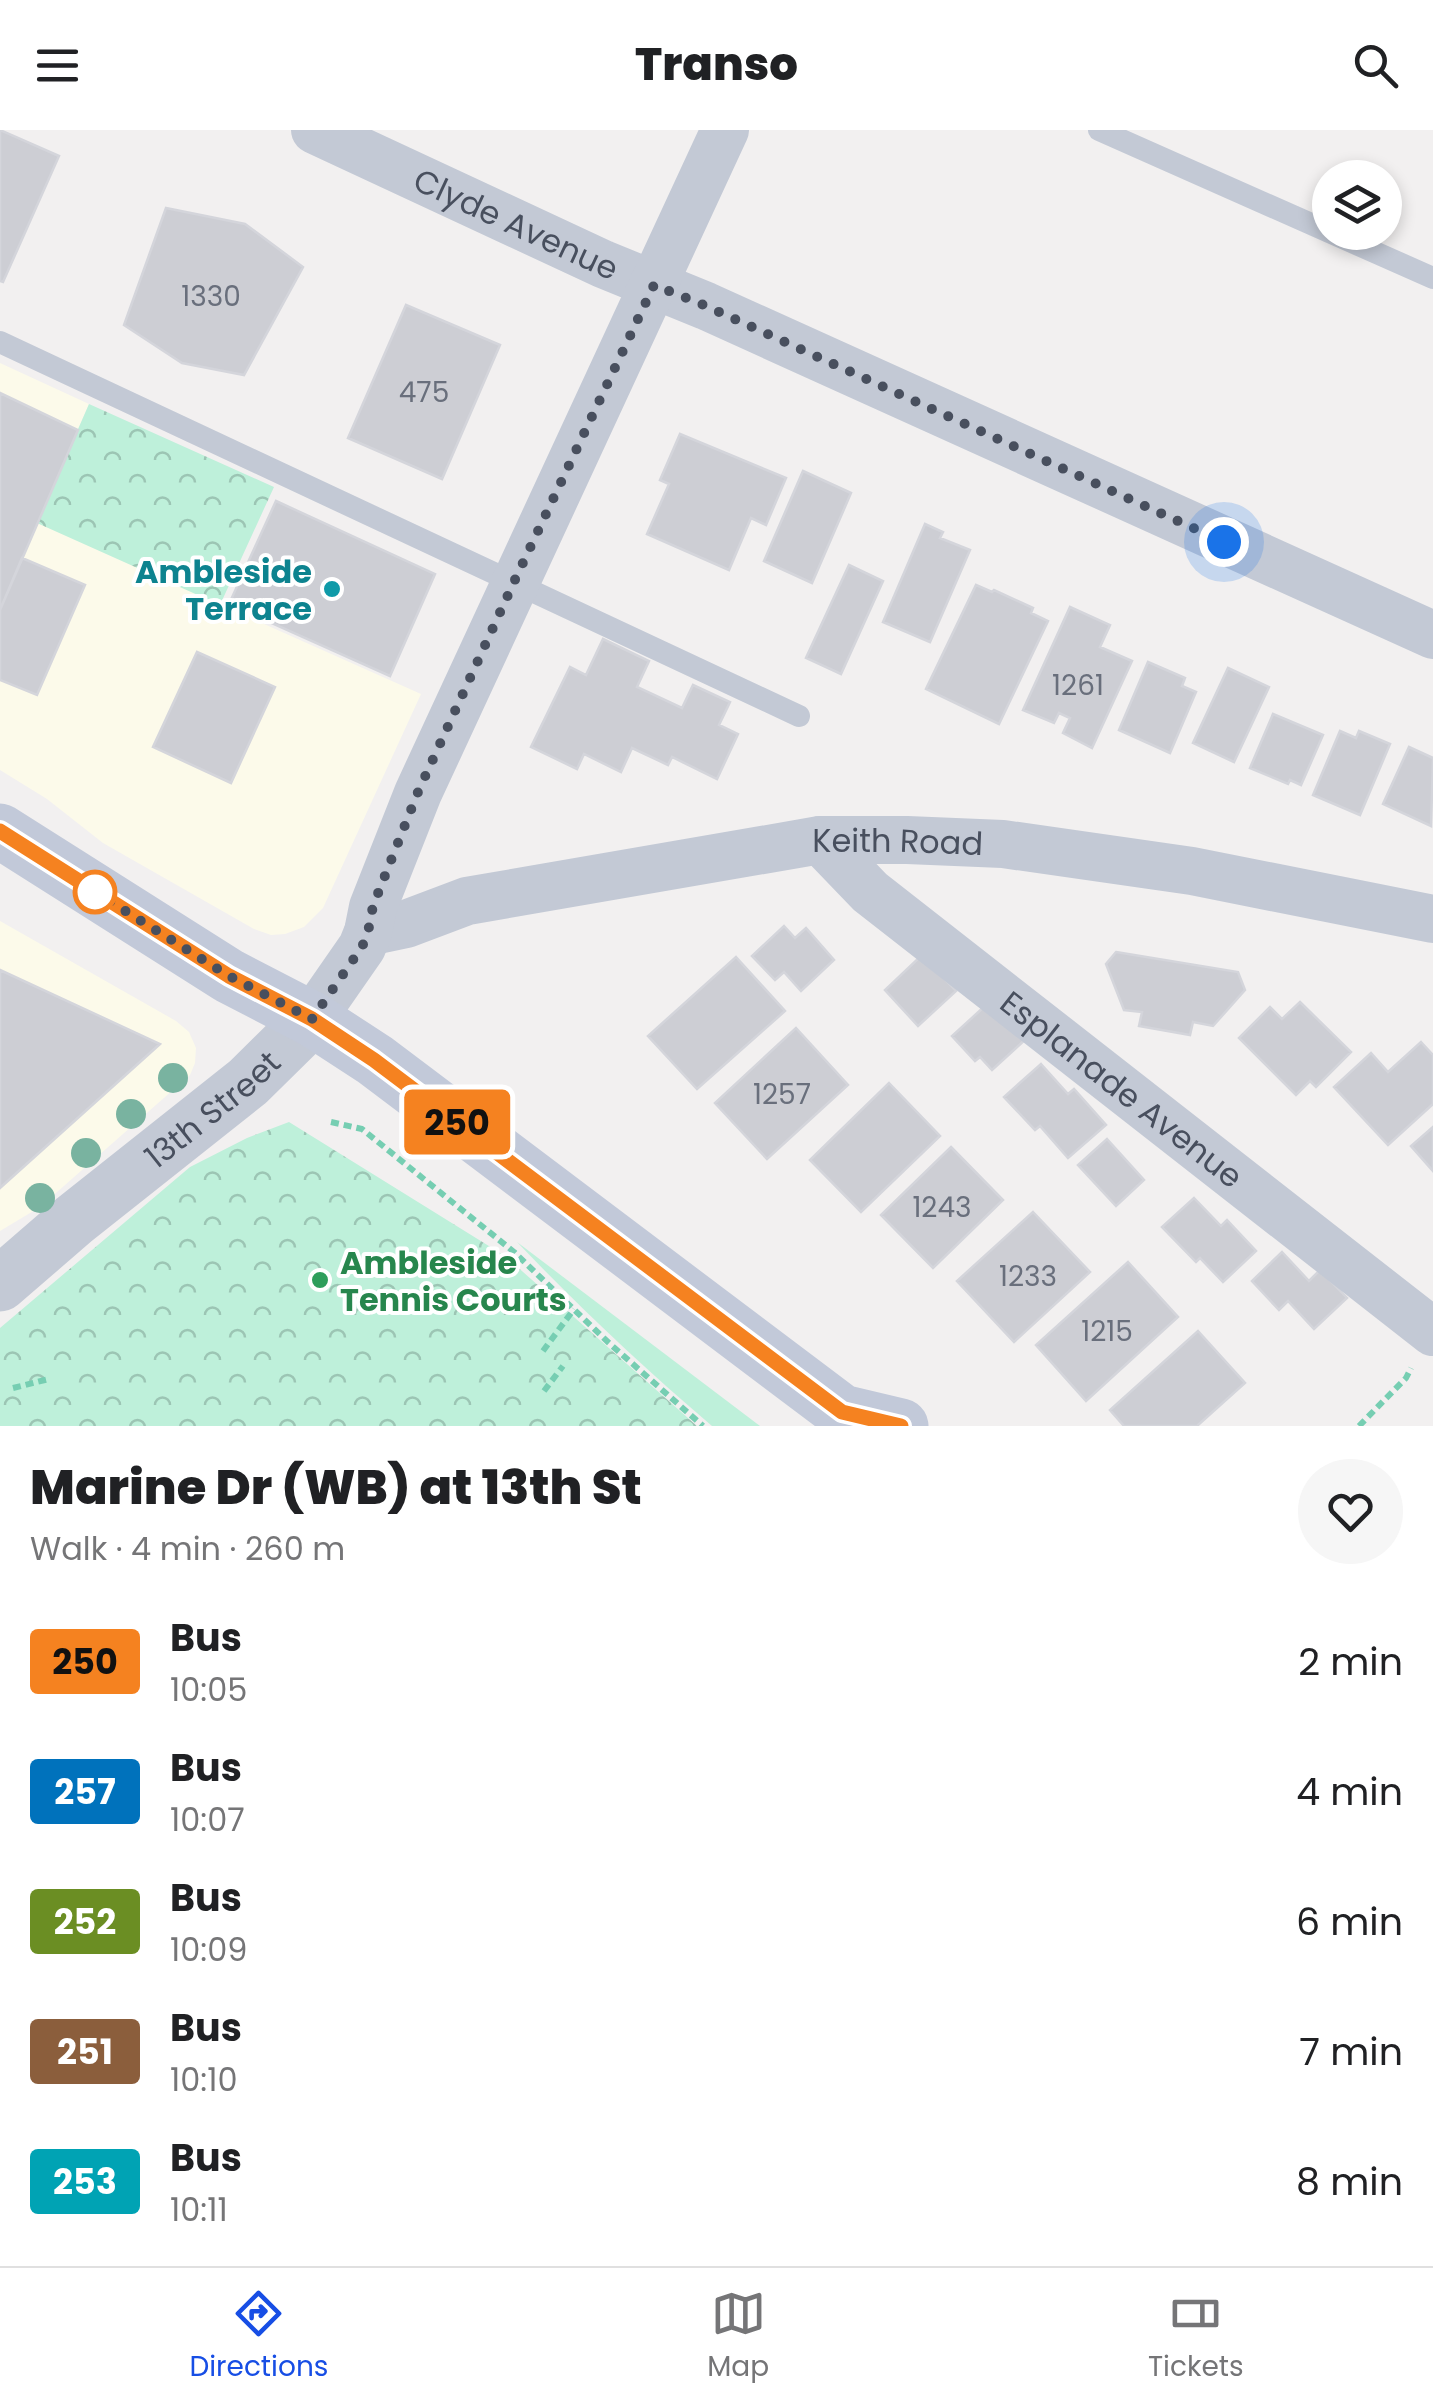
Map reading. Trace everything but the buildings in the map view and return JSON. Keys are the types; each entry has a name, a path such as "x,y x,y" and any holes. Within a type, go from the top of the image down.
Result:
{"main road":[{"path":"0,831 229,976 312,1019 374,1060 846,1419 901,1426"}],"street":[{"name":"Clyde Avenue","path":"316,130 1433,635"},
{"name":"13th Street","path":"0,1284 248,1082 312,1019 362,947 373,906 418,792 725,130"},
{"name":"Keith Road","path":"368,932 406,924 467,901 820,840 1002,844 1192,871 1433,919"},
{"name":"Esplanade Avenue","path":"820,840 870,892 1433,1332"}],"lane":[{"path":"1099,130 1433,278"},
{"path":"0,342 799,716"}],"path":[{"path":"331,1122 362,1129 514,1252 704,1426"},
{"path":"542,1351 574,1309"},
{"path":"1359,1426 1406,1378 1433,1332"},
{"path":"544,1391 563,1366"},
{"path":"13,1388 49,1379"}],"shaded area":[{"path":"0,363 89,404 38,523 421,694 323,908 304,927 271,935 254,929 103,843 47,799 0,770"},
{"path":"0,921 176,1021 189,1032 196,1048 190,1075 40,1207 0,1231"}],"green space":[{"path":"89,404 274,487 220,605 37,523"},
{"path":"289,1122 505,1256 697,1426 0,1426 0,1328 190,1167"},
{"path":"517,1242 760,1426 712,1426 612,1337"}],"bus line":[{"name":"250","path":"0,831 229,976 312,1019 374,1060 842,1412 901,1426"}],"place":[{"name":"Ambleside Terrace","path":"332,589"},
{"name":"Ambleside Tennis Courts","path":"320,1280"}],"route":[{"path":"95,892 229,976 312,1019 362,947 373,906 418,792 654,285 1224,542"}]}
